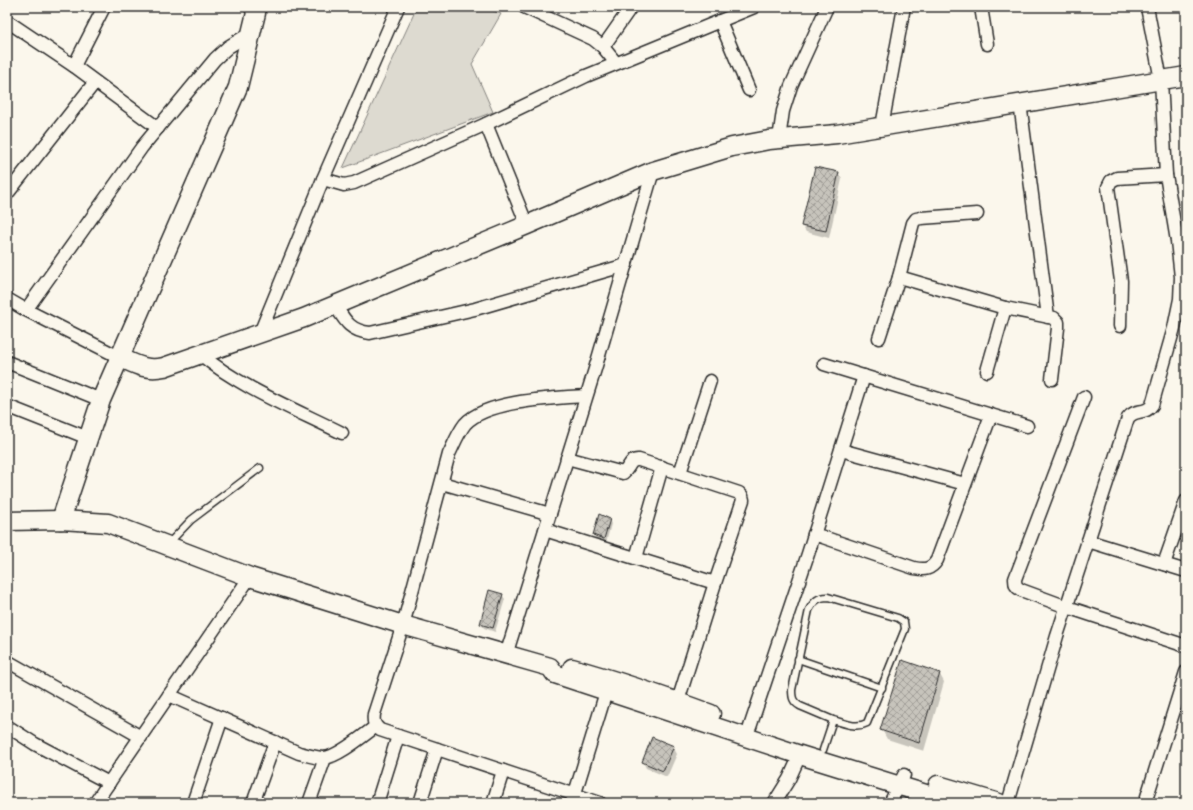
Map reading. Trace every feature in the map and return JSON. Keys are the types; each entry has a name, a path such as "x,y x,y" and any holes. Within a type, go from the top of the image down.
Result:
{"street":[{"path":"74,66 104,7"},
{"path":"260,333 323,180 398,7"},
{"path":"524,7 593,39 603,47 616,63"},
{"path":"603,47 631,7"},
{"path":"323,180 344,185 354,183 486,124 586,76 754,7"},
{"path":"779,139 783,111 791,86 827,7"},
{"path":"882,126 904,7"},
{"path":"981,7 987,44"},
{"path":"1008,803 1066,607 1128,418 1136,411 1149,410 1152,406 1174,328 1180,299 1181,277 1177,241 1166,175 1161,80 1146,7"},
{"path":"61,520 101,400 238,87 257,9"},
{"path":"7,21 74,66 158,128"},
{"path":"720,21 749,90"},
{"path":"26,310 138,153 158,128 215,59 228,47 251,33"},
{"path":"7,299 119,357 143,368 154,369 304,318 653,171 732,147 779,139 837,134 1186,76"},
{"path":"7,194 95,82"},
{"path":"1020,103 1048,317"},
{"path":"486,124 527,225"},
{"path":"506,655 626,265 653,171"},
{"path":"1120,326 1121,281 1108,187 1111,181 1117,178 1166,175"},
{"path":"879,338 899,277 911,229 916,219 977,214"},
{"path":"335,305 352,328 361,332 370,333 475,309 626,265"},
{"path":"899,277 1005,308 1054,318 1058,322 1058,328 1052,379"},
{"path":"987,371 1005,308"},
{"path":"200,354 234,378 342,432"},
{"path":"7,362 101,400"},
{"path":"824,364 1027,426"},
{"path":"750,727 814,534 864,376"},
{"path":"680,473 710,380"},
{"path":"586,396 539,400 501,407 478,414 466,424 456,438 449,454 403,625 374,714 374,722 376,727 380,730 503,771 574,799 600,803"},
{"path":"1084,397 1015,579 1015,584 1017,588 1066,607 1186,646"},
{"path":"7,406 88,438"},
{"path":"814,534 914,568 928,569 934,565 991,415"},
{"path":"840,450 965,484"},
{"path":"567,458 623,473 634,459 739,493 742,496 743,500 678,701"},
{"path":"636,558 662,467"},
{"path":"442,483 550,514"},
{"path":"1164,564 1186,501"},
{"path":"7,521 61,520 108,523 250,577 403,625 550,667 559,664 678,701 750,727 823,750 902,780 955,803"},
{"path":"545,530 715,583"},
{"path":"1088,541 1186,571"},
{"path":"95,803 250,577"},
{"path":"7,660 141,737"},
{"path":"550,667 555,674 800,756 999,803"},
{"path":"1145,803 1186,672"},
{"path":"574,799 606,692"},
{"path":"169,695 299,753 316,757 325,758 339,752 376,727"},
{"path":"193,803 222,718"},
{"path":"7,726 35,744 109,783"},
{"path":"377,803 398,736"},
{"path":"253,803 274,742"},
{"path":"420,803 437,749"},
{"path":"774,803 789,779 800,756"},
{"path":"310,803 325,758"},
{"path":"493,803 503,771"},
{"path":"890,803 902,780"}],"lane":[{"path":"167,546 191,520 260,468"},
{"path":"828,597 898,618 904,622 905,628 882,688 867,723 861,726 855,726 833,720 795,703 792,698 792,690 798,659 809,610 813,602 820,598 828,597"},
{"path":"798,659 882,688"},
{"path":"823,750 833,720"}],"shaded area":[{"path":"417,7 483,7 501,14 472,64 493,112 343,168"}],"building":[{"path":"815,167 839,172 826,231 801,226"},
{"path":"599,514 610,519 604,539 593,535"},
{"path":"489,590 503,594 493,628 480,624"},
{"path":"902,660 940,673 919,743 880,730"},
{"path":"652,737 674,746 663,771 642,762"}]}
